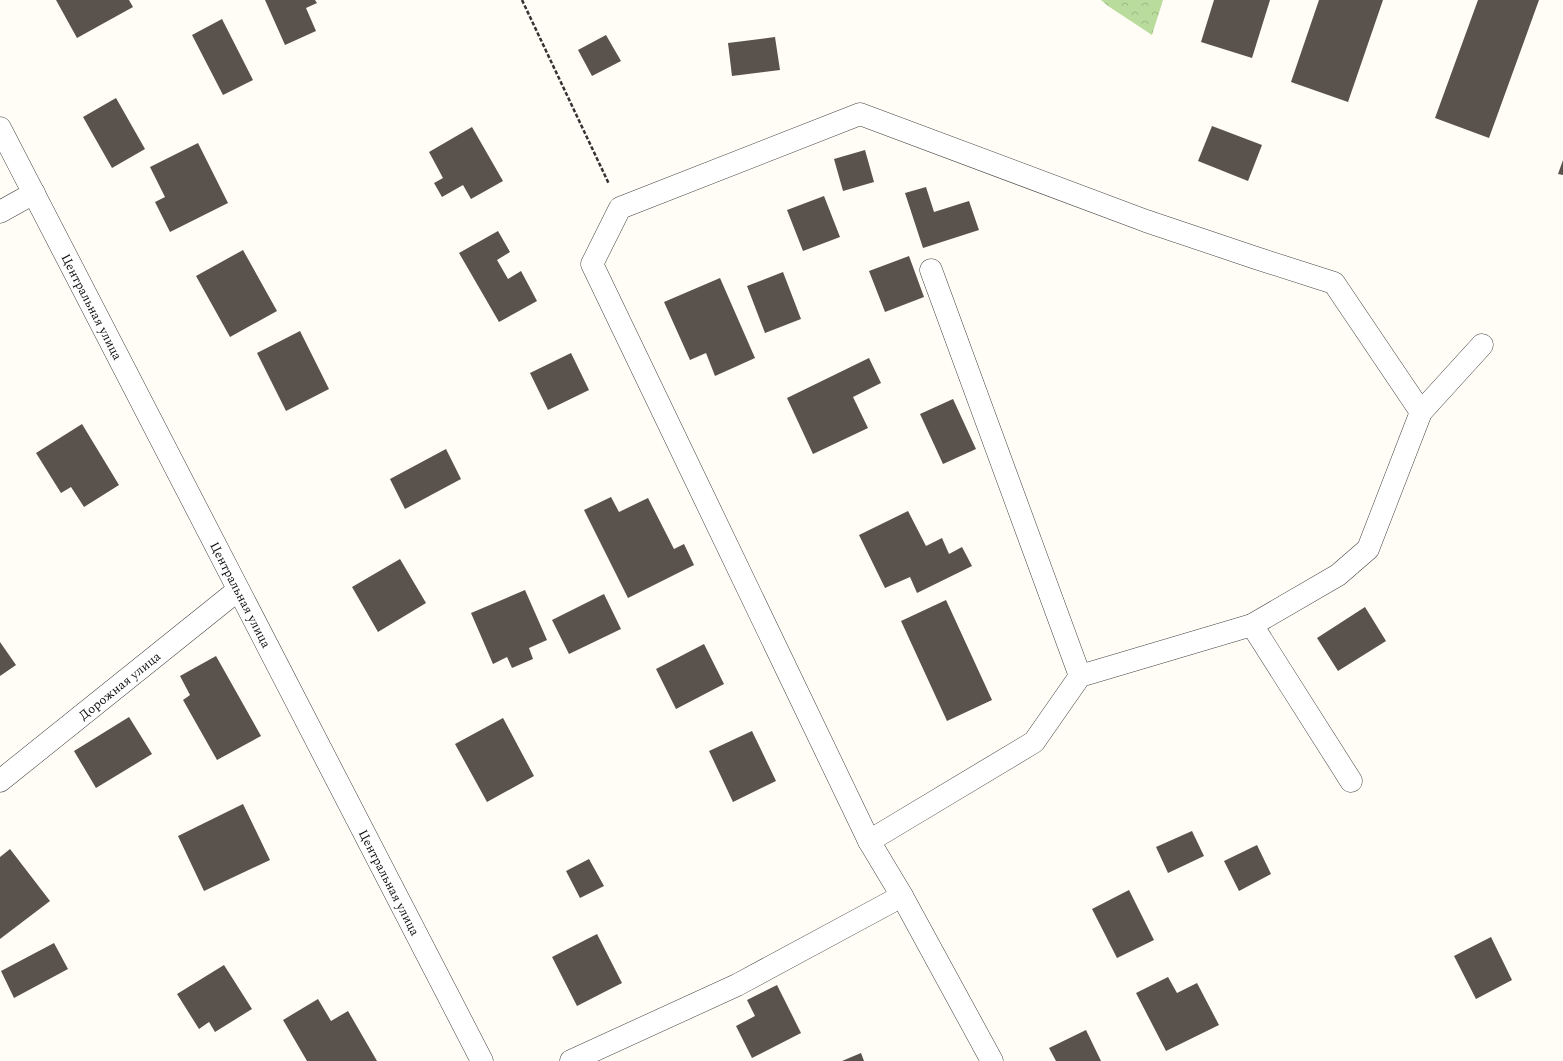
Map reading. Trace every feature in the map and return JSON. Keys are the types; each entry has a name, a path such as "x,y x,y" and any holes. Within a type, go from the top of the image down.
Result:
{"street":[{"path":"992,1061 902,896 869,841 592,264 620,208 860,114 1146,221 1334,283 1421,412"},
{"name":"Центральная улица","path":"0,128 482,1061"},
{"path":"0,212 34,193"},
{"path":"931,270 1080,676"},
{"path":"869,841 1034,742 1080,676 1252,625 1338,575 1368,549 1421,412 1482,345"},
{"name":"Дорожная улица","path":"0,781 238,590"},
{"path":"1252,625 1351,782"},
{"path":"571,1061 737,985 902,896"}],"path":[{"path":"522,0 620,208"}],"green space":[{"path":"1101,0 1163,0 1152,35"}],"building":[{"path":"56,0 129,0 133,7 77,38"},
{"path":"265,0 315,0 317,3 306,8 316,31 285,45"},
{"path":"1214,0 1270,0 1252,58 1201,42"},
{"path":"1319,0 1383,0 1348,102 1291,82"},
{"path":"1478,0 1539,0 1489,138 1435,118"},
{"path":"222,19 253,80 223,95 192,35"},
{"path":"606,35 621,61 592,76 578,50"},
{"path":"775,37 780,70 732,76 728,43"},
{"path":"116,98 145,149 112,168 83,117"},
{"path":"1212,126 1262,145 1248,181 1198,161"},
{"path":"472,127 503,181 471,199 463,185 442,197 434,183 443,178 429,152"},
{"path":"198,143 228,203 170,232 155,202 165,197 150,167"},
{"path":"865,150 874,182 843,191 834,159"},
{"path":"1563,160 1563,175 1558,174"},
{"path":"926,187 934,212 969,201 979,230 923,248 905,193"},
{"path":"824,196 840,237 803,251 787,210"},
{"path":"498,231 510,252 497,260 508,279 521,271 537,301 499,322 459,253"},
{"path":"243,250 277,311 230,337 196,276"},
{"path":"909,256 924,297 885,312 869,271"},
{"path":"783,272 801,319 765,333 747,286"},
{"path":"720,278 755,358 715,376 706,353 690,360 664,302"},
{"path":"300,331 329,389 286,411 257,353"},
{"path":"571,353 589,390 548,410 530,373"},
{"path":"869,358 881,383 853,397 868,428 813,454 787,398"},
{"path":"953,399 976,449 943,464 920,414"},
{"path":"82,424 119,485 84,507 71,487 61,493 36,453"},
{"path":"446,449 461,479 405,509 390,479"},
{"path":"611,497 619,512 648,498 674,549 684,544 694,565 628,598 584,510"},
{"path":"908,511 926,546 942,538 949,554 962,547 972,566 917,593 910,577 885,588 859,535"},
{"path":"400,559 426,603 378,632 352,587"},
{"path":"525,590 547,640 529,648 533,659 512,668 507,657 493,664 471,613"},
{"path":"604,594 621,629 569,654 552,620"},
{"path":"946,600 992,700 947,721 901,621"},
{"path":"1365,607 1386,641 1338,671 1317,638"},
{"path":"0,642 16,665 0,676"},
{"path":"704,644 724,684 676,709 656,669"},
{"path":"216,656 261,736 217,760 183,700 190,695 180,676"},
{"path":"129,717 152,754 96,788 74,751"},
{"path":"503,718 534,776 487,802 455,744"},
{"path":"752,731 776,781 733,802 709,751"},
{"path":"243,804 270,860 204,891 178,836"},
{"path":"1192,831 1204,856 1168,873 1156,847"},
{"path":"1257,845 1271,874 1239,891 1224,861"},
{"path":"10,849 50,901 0,939 0,857"},
{"path":"589,859 604,886 580,898 566,871"},
{"path":"1129,890 1154,940 1117,958 1092,909"},
{"path":"597,934 622,983 577,1006 552,957"},
{"path":"1491,937 1512,980 1476,999 1454,956"},
{"path":"54,943 68,969 14,998 1,971"},
{"path":"224,965 252,1009 215,1032 209,1022 199,1029 177,994"},
{"path":"1168,977 1177,993 1197,983 1219,1025 1166,1051 1136,993"},
{"path":"777,985 801,1033 752,1058 736,1026 755,1016 747,1000"},
{"path":"318,999 331,1021 348,1011 377,1061 307,1061 283,1020"},
{"path":"1086,1030 1101,1061 1056,1061 1049,1048"},
{"path":"861,1053 864,1061 842,1061"}]}
